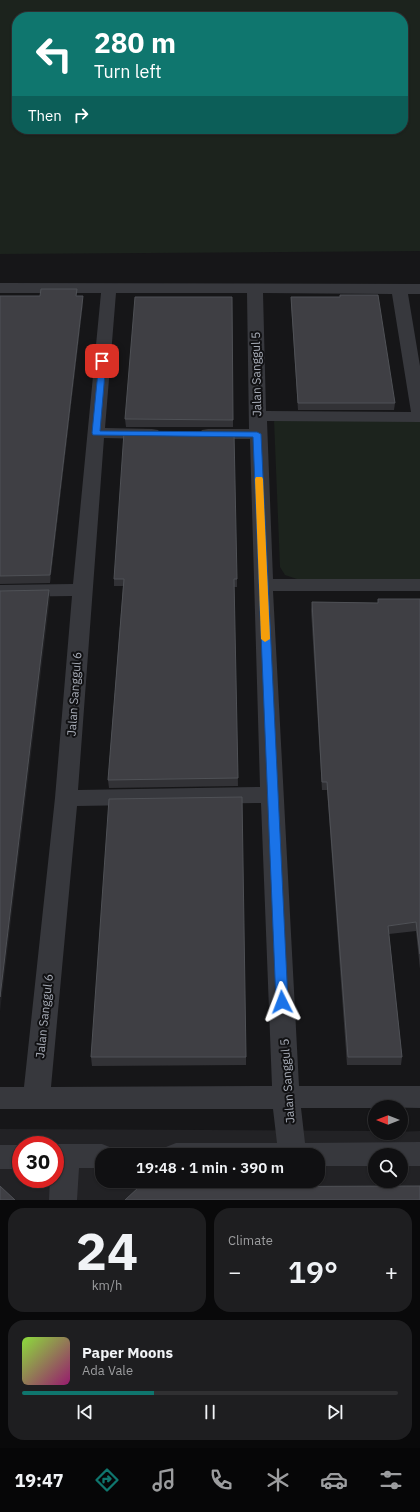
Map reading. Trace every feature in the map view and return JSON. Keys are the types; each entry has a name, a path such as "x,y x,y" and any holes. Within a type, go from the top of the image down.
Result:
{"street":[{"path":"0,288 109,290 420,289"},
{"name":"Jalan Sanggul 5","path":"255,289 257,425 263,585 286,1098 291,1148"},
{"path":"188,434 257,425 420,417 400,289"},
{"name":"Jalan Sanggul 6","path":"36,1098 66,798 82,590 109,290"},
{"path":"96,433 165,434"},
{"path":"263,585 420,585"},
{"path":"0,591 82,590"},
{"path":"66,798 272,795"},
{"path":"0,1098 420,1097"},
{"path":"325,1154 420,1154"},
{"path":"0,1157 12,1156"},
{"path":"64,1156 95,1156"},
{"path":"62,1188 63,1200"}],"shaded area":[{"path":"0,0 420,0 420,251 0,254"},
{"path":"274,420 420,421 420,579 300,580 285,575 280,567"},
{"path":"0,1129 368,1131 368,1140 408,1140 408,1132 420,1131 420,1200 0,1200"}],"building":[{"path":"41,289 77,289 76,296 83,296 50,575 0,576 0,296 40,296"},
{"path":"340,295 378,295 395,403 298,403 291,297 340,297"},
{"path":"135,297 232,297 233,420 125,419"},
{"path":"124,432 234,433 237,579 234,579 238,778 108,780 124,579 114,579"},
{"path":"49,590 0,997 0,591"},
{"path":"378,599 420,599 420,954 416,922 388,926 402,1057 348,1057 327,782 322,782 312,602 378,603"},
{"path":"242,797 246,1057 91,1057 109,799"},
{"path":"0,1186 15,1200 0,1200"},
{"path":"325,1186 368,1186 368,1188 408,1188 408,1186 420,1186 420,1200 125,1200 138,1188 325,1188"}],"slow traffic":[{"path":"259,479 265,639"}],"route":[{"path":"102,361 96,433 257,434 282,1002"}]}
